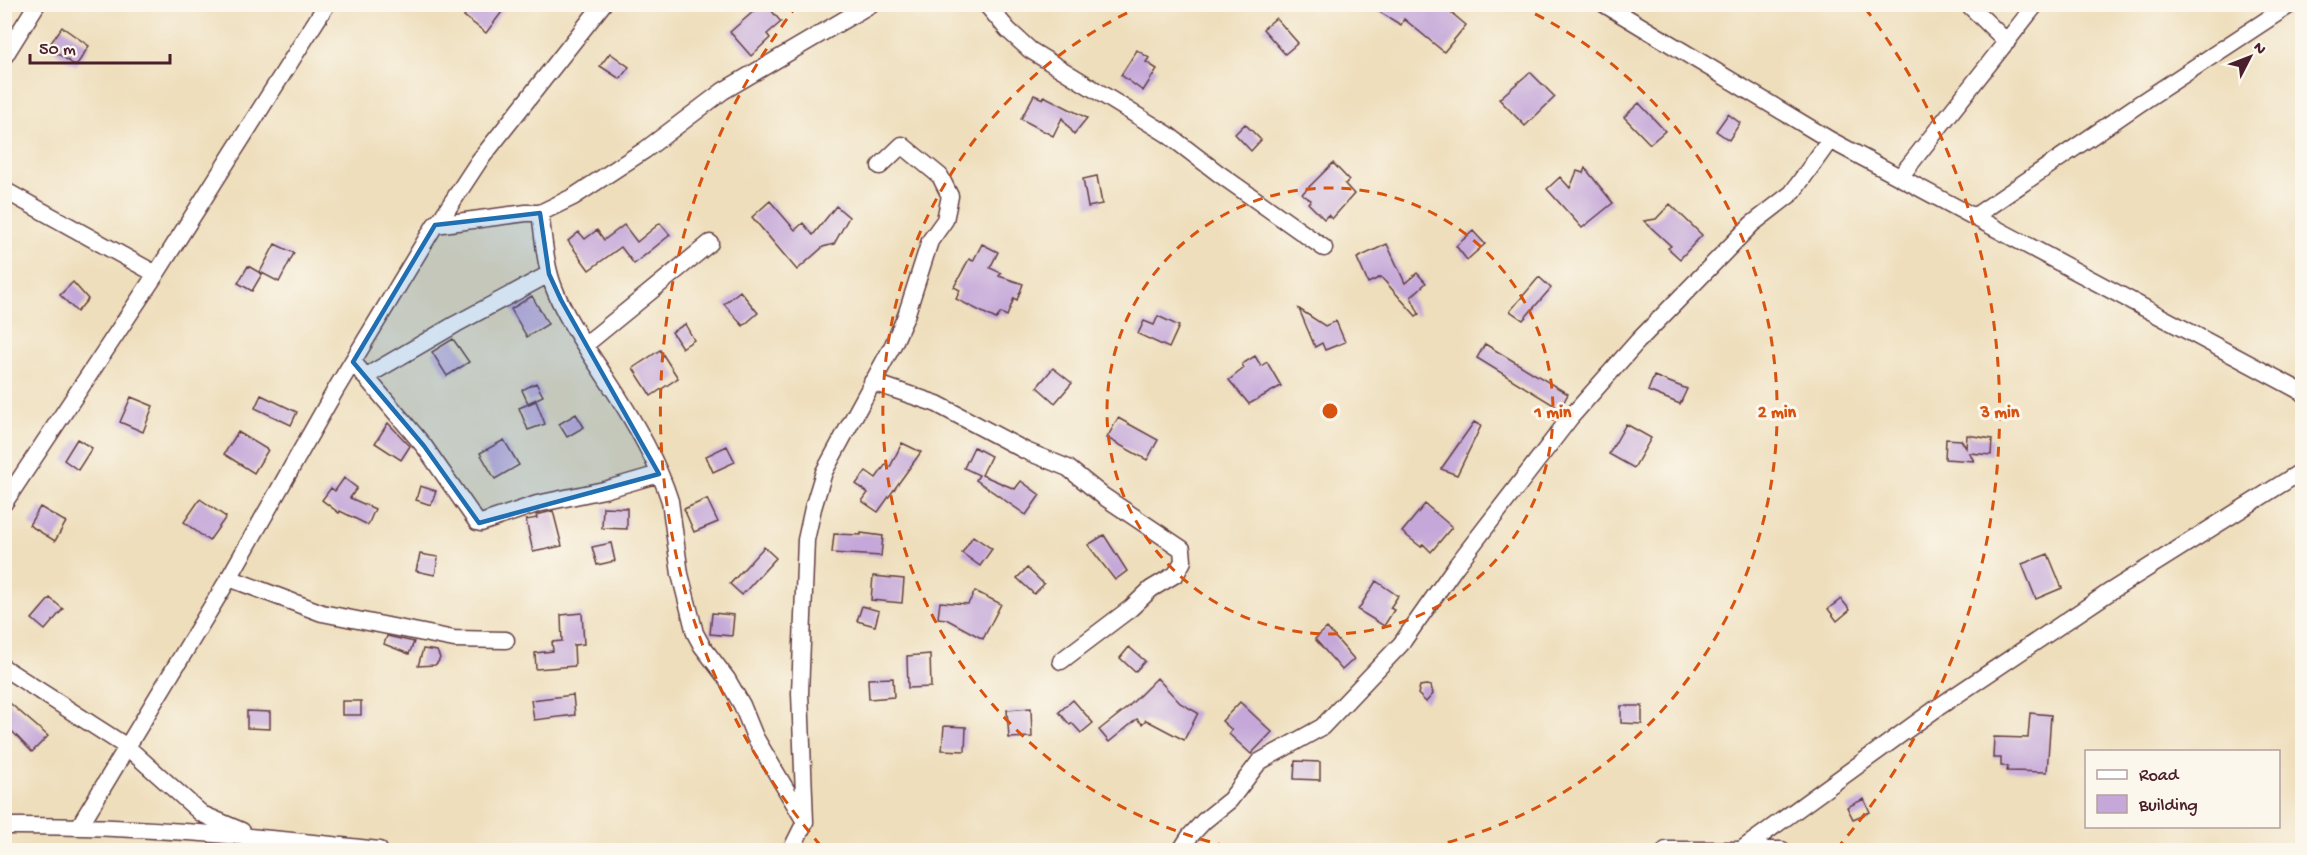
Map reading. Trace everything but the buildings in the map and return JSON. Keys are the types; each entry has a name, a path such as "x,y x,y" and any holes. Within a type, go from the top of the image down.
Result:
{"street":[{"path":"4,57 37,4"},
{"path":"4,503 156,274 327,4"},
{"path":"80,825 229,578 435,225 479,161 603,4"},
{"path":"435,225 540,213 573,197 602,179 723,91 872,4"},
{"path":"986,4 1008,30 1030,50 1167,134 1218,174 1324,248"},
{"path":"1604,4 1830,140 2302,392"},
{"path":"1968,4 2007,42"},
{"path":"1900,177 2036,4"},
{"path":"1975,216 2291,4"},
{"path":"1181,850 1197,828 1230,800 1259,762 1322,727 1401,644 1456,566 1570,418 1638,341 1752,225 1792,193 1830,140"},
{"path":"791,850 806,822 800,693 806,540 824,472 893,345 906,316 930,241 945,220 950,196 940,176 902,145 880,166"},
{"path":"4,190 156,274"},
{"path":"540,213 549,274 585,345 609,381 659,474 670,501 680,573 695,633 735,692 755,737 806,822"},
{"path":"585,345 710,243"},
{"path":"365,377 549,274"},
{"path":"353,362 424,446 479,523 537,504 659,474"},
{"path":"872,382 937,404 1026,451 1068,468 1103,496 1182,549 1183,561 1176,574 1151,590 1061,661"},
{"path":"1742,850 1946,701 2111,591 2302,471"},
{"path":"229,578 322,613 454,639 506,640"},
{"path":"4,668 127,747 202,814 255,837"},
{"path":"4,826 80,825 255,837 379,850"},
{"path":"1666,850 1782,850"}],"highlighted area":[{"path":"540,213 549,274 561,300 659,474 479,523 424,446 353,362 435,225"}]}
